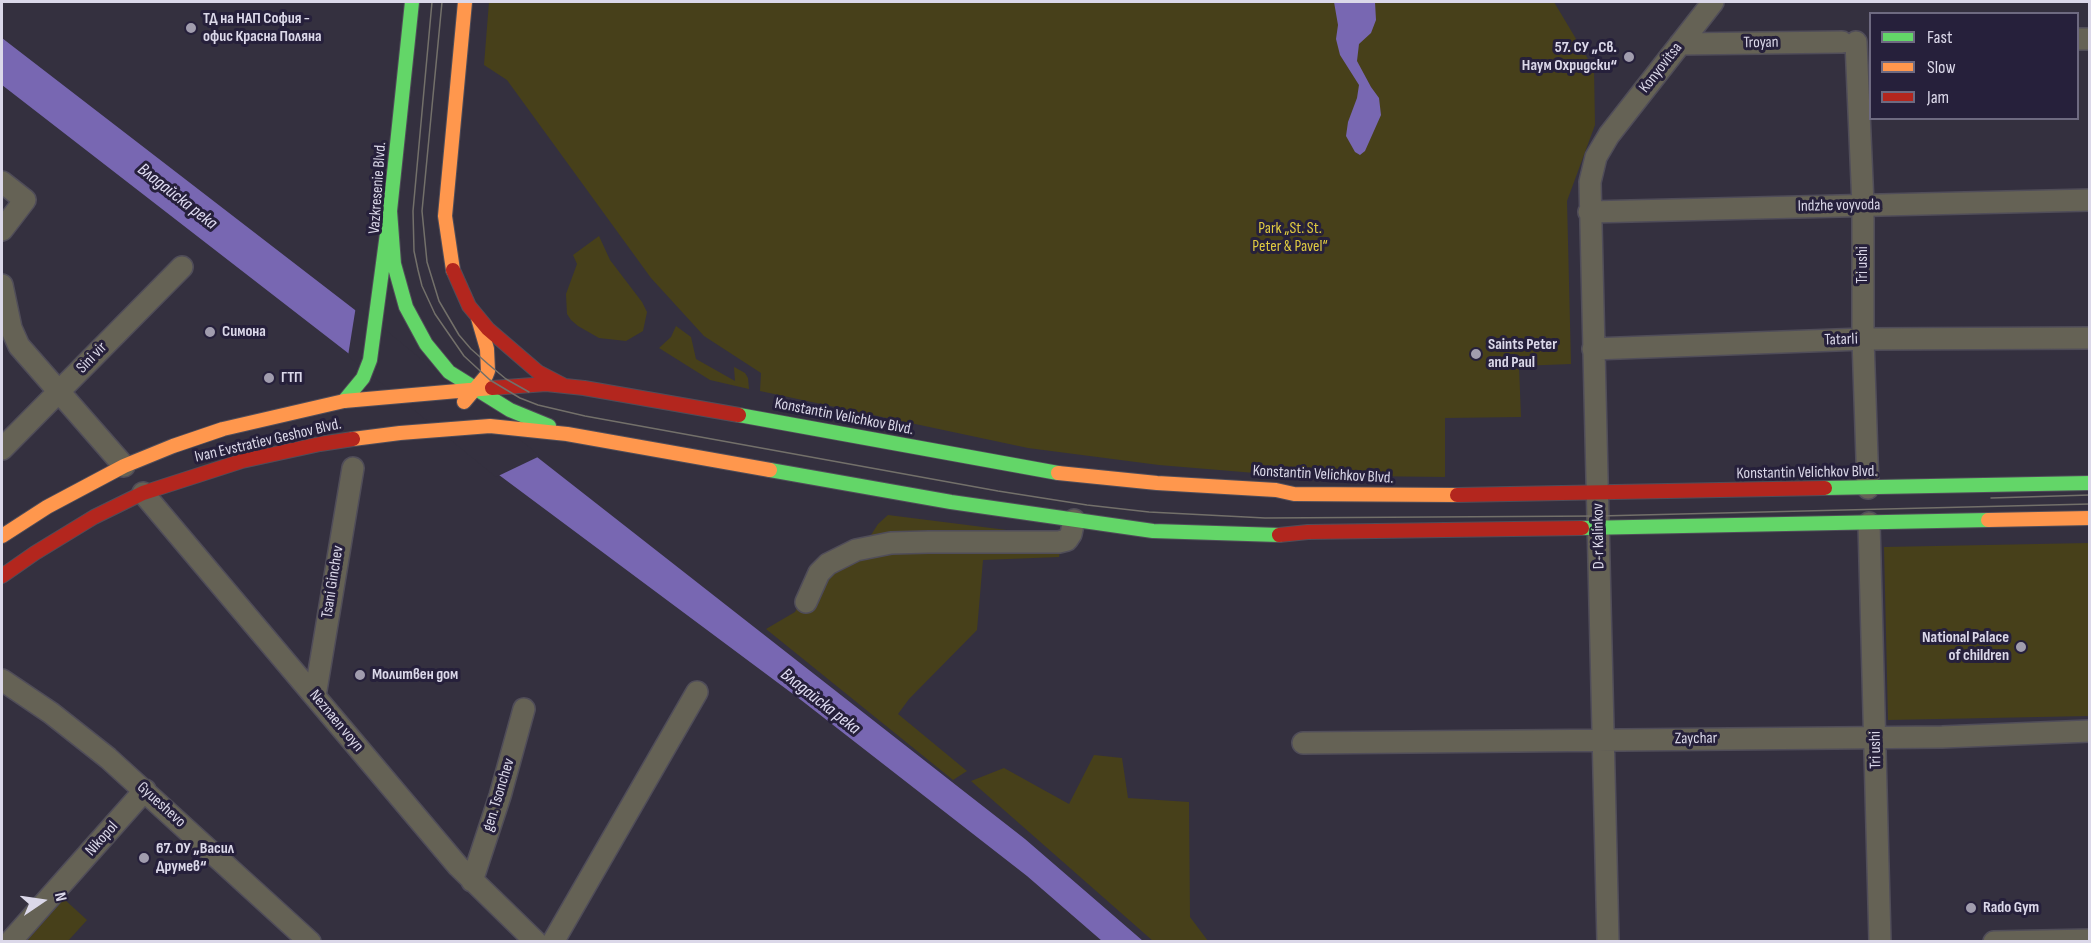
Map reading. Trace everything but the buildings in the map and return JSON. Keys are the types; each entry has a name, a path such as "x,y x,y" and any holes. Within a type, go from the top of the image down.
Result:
{"main road":[{"name":"Vazkresenie Blvd.","path":"412,2 390,211 394,264 406,306 416,326 442,364 456,377 510,410 567,434"},
{"path":"400,433 423,426 467,400 486,376 488,364 485,336 453,272 445,216 465,2"},
{"path":"344,401 363,378 369,360 390,211"},
{"path":"478,318 499,340 538,372 563,385"},
{"name":"Ivan Evstratiev Geshov Blvd.","path":"2,536 47,507 124,466 223,429 344,401 421,393 563,385"},
{"name":"Konstantin Velichkov Blvd.","path":"563,385 1084,477 1188,486 1276,490 1294,494 1454,495 2090,483"},
{"name":"Ivan Evstratiev Geshov Blvd.","path":"2,576 94,517 143,493 242,461 320,444 400,433 490,426 567,434"},
{"path":"567,434 951,502 1074,520 1184,541 1308,532 2090,518"}],"street":[{"name":"Konyovitsa","path":"1609,135 1713,2"},
{"name":"Troyan","path":"1680,44 1849,42"},
{"name":"Tri ushi","path":"1849,42 1863,205 1863,339 1868,488"},
{"name":"D-r Kalinkov","path":"1608,942 1589,212 1590,182 1596,157 1609,135"},
{"path":"2,182 26,200 2,230"},
{"name":"Indzhe voyvoda","path":"1589,212 2090,200"},
{"name":"Sini vir","path":"2,449 182,267"},
{"path":"2,285 14,337 19,346 124,466"},
{"name":"Tatarli","path":"1593,349 1863,339 2090,338"},
{"name":"Tsani Ginchev","path":"315,696 352,468"},
{"name":"Neznaen voyn","path":"143,493 472,881 536,942"},
{"path":"806,602 819,573 828,564 856,550 891,543 1059,542 1067,540 1074,520"},
{"name":"Tri ushi","path":"1869,523 1880,942"},
{"name":"Gyueshevo","path":"2,680 79,734 145,790 310,942"},
{"path":"553,942 697,692"},
{"name":"gen. Tsonchev","path":"472,881 525,709"},
{"name":"Zaychar","path":"1303,743 1942,737 2090,731"},
{"name":"Nikopol","path":"10,942 145,790"},
{"path":"1994,942 2090,940"}],"green space":[{"name":"Park „St. St. Peter & Pavel“","path":"489,2 1554,2 1594,69 1595,125 1567,201 1571,364 1519,366 1521,417 1445,418 1445,477 1279,475 1159,465 1028,448 760,391 761,373 704,336 651,278 507,80 484,65"},
{"path":"599,236 610,260 647,312 643,331 626,341 599,338 578,326 567,314 566,294 577,264 573,255"},
{"path":"676,326 691,337 696,359 735,381 734,367 745,373 749,389 710,380 659,348 671,337"},
{"path":"888,515 1062,537 1059,557 983,560 977,630 909,699 898,714 967,771 953,780 766,629 795,612 824,558 866,543 878,524"},
{"path":"2089,543 2089,716 1888,720 1884,547"},
{"path":"1094,755 1122,758 1128,798 1189,802 1190,917 1208,941 1153,941 971,781 1004,768 1069,804"},
{"path":"64,899 87,920 68,941 27,941"}],"water":[{"path":"1334,2 1375,2 1376,20 1371,33 1359,44 1357,61 1379,98 1381,115 1365,151 1360,155 1355,152 1346,136 1359,85 1340,55 1336,39 1338,25"},
{"name":"Владайска река","path":"2,38 355,310 537,457 1025,839 1143,941 1102,941 1027,876 801,700 499,475 348,353 2,85"}],"pier":[{"path":"356,306 540,456 496,477 348,356"}],"tram line":[{"path":"432,2 413,211 414,251 422,286 435,314 464,356 490,380 520,398 538,405 585,416 998,491 1149,512 1265,518 1599,516 2090,504"},
{"path":"442,2 422,211 427,262 439,301 459,335 471,349 506,379 529,392"},
{"path":"1991,498 2090,495"}],"traffic: fast":[{"path":"412,2 390,211 394,264 406,307 426,344 449,372 510,410 549,426"},
{"path":"344,401 363,378 370,360 390,211"},
{"path":"739,415 1058,473"},
{"path":"770,470 951,502 1153,531 1279,535"},
{"path":"1825,488 2090,483"},
{"path":"1582,528 1988,520"}],"traffic: slow":[{"path":"453,270 445,216 465,2"},
{"path":"464,402 488,371 487,349 478,318"},
{"path":"2,536 47,507 124,466 223,429 344,401 492,388"},
{"path":"353,439 490,426 567,434 770,470"},
{"path":"1058,473 1157,483 1276,490 1294,494 1457,495"},
{"path":"1988,520 2090,518"}],"traffic: jam":[{"path":"453,270 469,306 488,329 538,372 563,385"},
{"path":"492,388 546,384 584,388 739,415"},
{"path":"2,576 94,517 143,493 242,461 353,439"},
{"path":"1457,495 1825,488"},
{"path":"1279,535 1308,532 1582,528"}],"place":[{"name":"ТД на НАП София - офис Красна Поляна","path":"191,28"},
{"name":"57. СУ „Св. Наум Охридски“","path":"1629,57"},
{"name":"Симона","path":"210,332"},
{"name":"Saints Peter and Paul","path":"1476,354"},
{"name":"ГТП","path":"269,378"},
{"name":"National Palace of children","path":"2021,647"},
{"name":"Молитвен дом","path":"360,675"},
{"name":"67. ОУ „Васил Друмев“","path":"144,858"},
{"name":"Rado Gym","path":"1971,908"}]}
